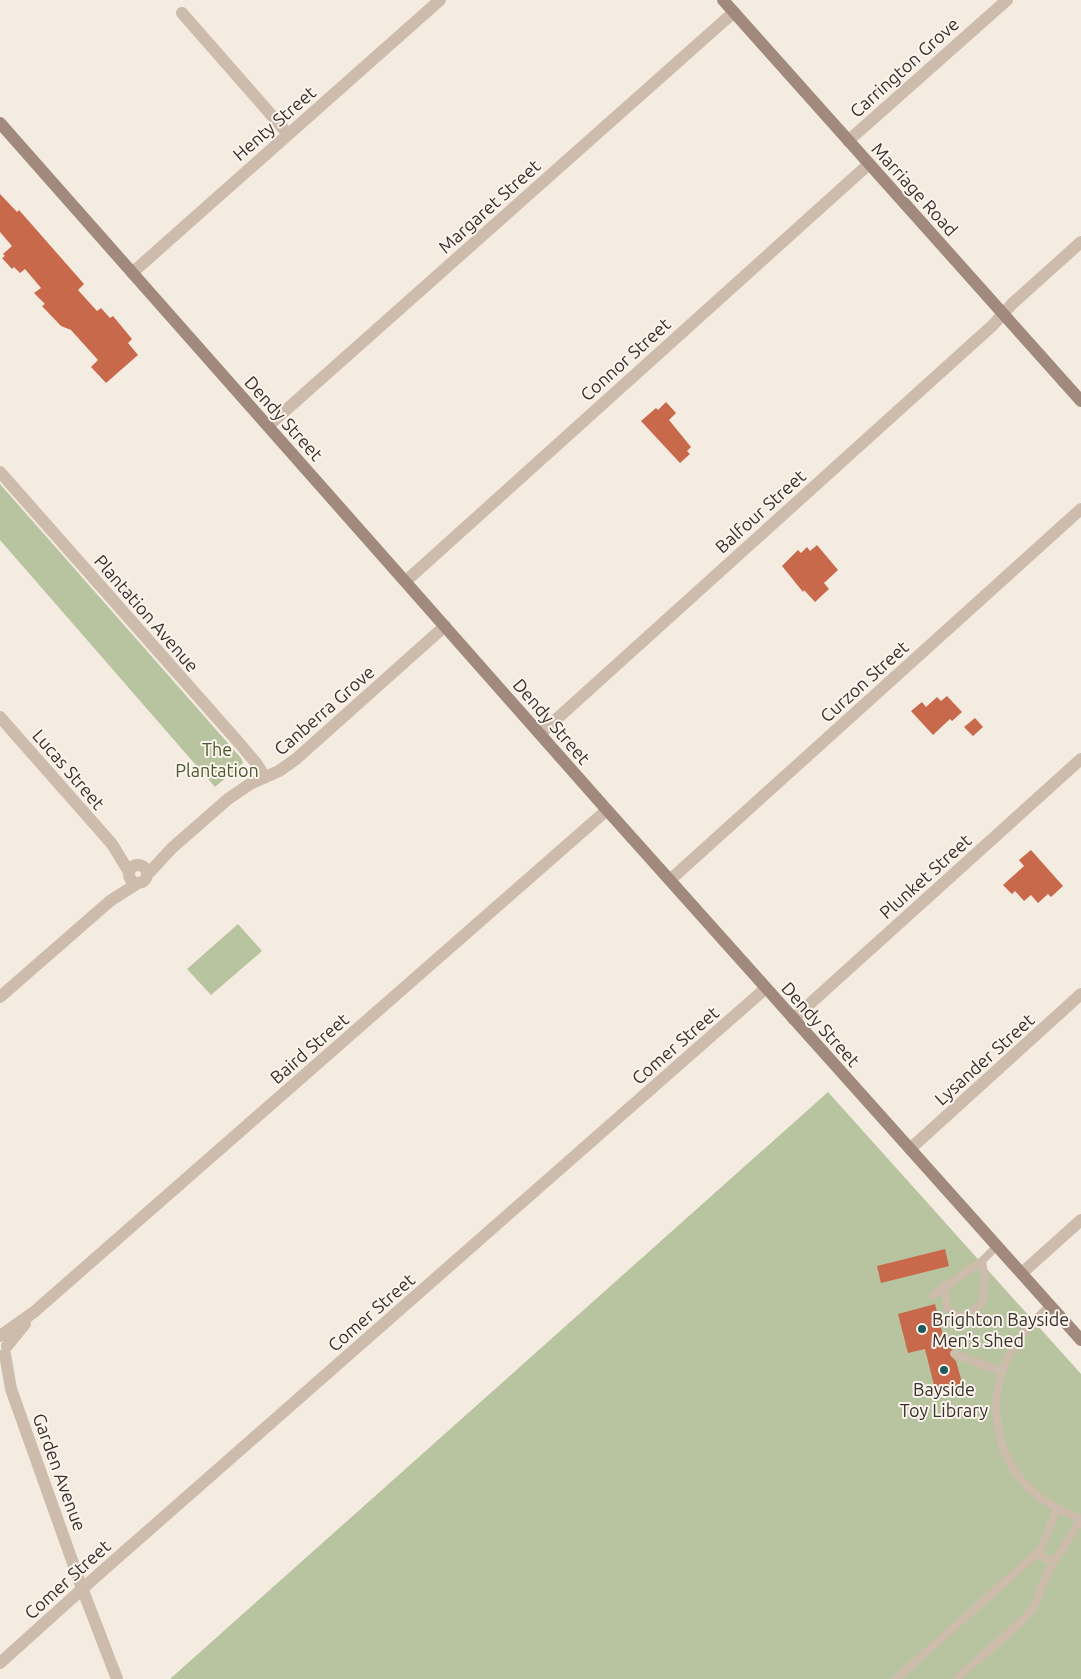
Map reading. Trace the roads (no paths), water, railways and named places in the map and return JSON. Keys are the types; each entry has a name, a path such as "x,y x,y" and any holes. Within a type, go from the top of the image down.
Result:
{"street":[{"name":"Henty Street","path":"132,273 440,0"},
{"name":"Marriage Road","path":"723,0 1081,402"},
{"name":"Carrington Grove","path":"848,141 1006,0"},
{"name":"Margaret Street","path":"268,426 734,12"},
{"path":"182,13 288,134"},
{"name":"Dendy Street","path":"0,123 607,810 1081,1340"},
{"name":"Connor Street","path":"406,581 869,164"},
{"name":"Balfour Street","path":"540,734 993,325 1013,303 1081,242"},
{"name":"Plantation Avenue","path":"0,472 245,750 265,777"},
{"name":"Curzon Street","path":"670,880 1081,509"},
{"name":"Canberra Grove","path":"0,997 110,902 137,873 172,848 240,790 279,771 296,759 445,626"},
{"name":"Lucas Street","path":"0,717 137,873"},
{"name":"Plunket Street","path":"794,1018 1081,759"},
{"name":"Baird Street","path":"2,1346 34,1312 607,810"},
{"name":"Comer Street","path":"0,1663 82,1588 766,988"},
{"name":"Lysander Street","path":"910,1149 1081,994"},
{"path":"1022,1273 1081,1220"},
{"name":"Garden Avenue","path":"2,1346 11,1389 82,1588 117,1679"},
{"name":"Garden Avenue","path":"0,1369 11,1389"}],"lane":[{"path":"933,1295 982,1260 997,1246"},
{"path":"945,1286 947,1307 956,1316 968,1314 982,1303 985,1280 982,1260"},
{"path":"956,1679 1024,1619 1033,1608 1054,1562 1081,1518 1057,1508 1036,1494 1022,1480 1010,1462 1002,1444 996,1422 997,1394 1002,1372 1013,1348 1022,1335 1050,1306"},
{"path":"955,1354 1002,1372"},
{"path":"896,1679 1036,1554 1042,1546 1057,1508"},
{"path":"1036,1554 1054,1562"}],"place":[{"name":"Brighton Bayside Men's Shed","path":"922,1329"},
{"name":"Bayside Toy Library","path":"944,1370"}],"park label":[{"name":"The Plantation","path":"217,760"}]}
